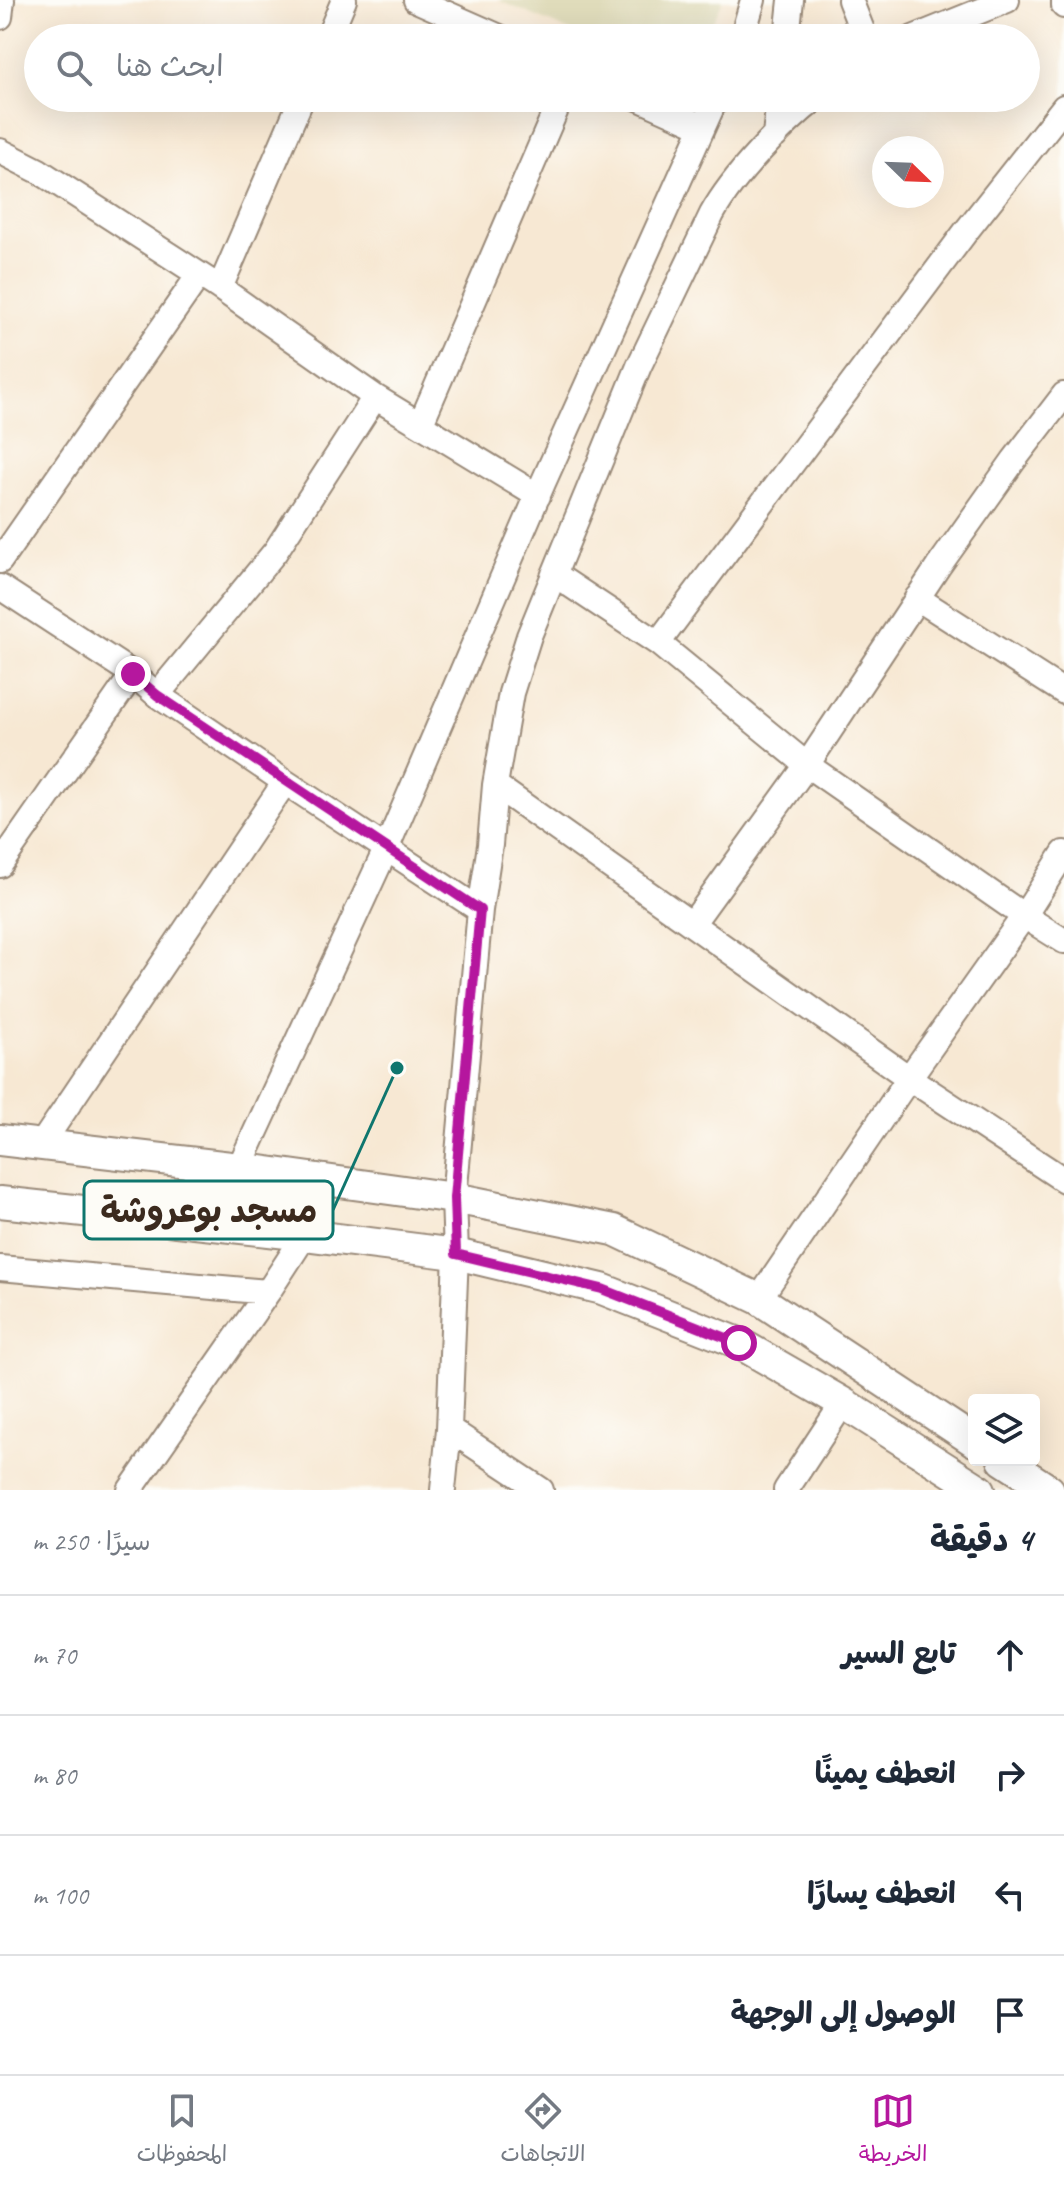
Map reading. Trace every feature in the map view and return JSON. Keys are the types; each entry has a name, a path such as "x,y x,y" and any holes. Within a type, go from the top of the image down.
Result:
{"street":[{"path":"0,17 2,0"},
{"path":"334,24 344,0"},
{"path":"416,0 470,24"},
{"path":"746,24 753,0"},
{"path":"788,24 791,0"},
{"path":"850,0 859,24"},
{"path":"948,24 1007,0"},
{"path":"658,643 958,242 1064,107"},
{"path":"0,561 210,281 295,112"},
{"path":"421,423 555,112"},
{"path":"669,112 703,127"},
{"path":"239,1168 387,847 538,496 710,112"},
{"path":"775,136 778,112"},
{"path":"443,1490 449,1429 456,1254 454,1198 480,910 495,785 511,693 529,636 639,366 719,201 775,136 801,112"},
{"path":"0,151 39,171 210,281 375,397 538,496"},
{"path":"621,307 659,323"},
{"path":"692,924 807,765 1005,472 1064,395"},
{"path":"157,695 275,552 375,397"},
{"path":"554,574 658,643 807,765 1064,941"},
{"path":"0,587 133,674 157,695 285,782 480,910"},
{"path":"917,598 1064,692"},
{"path":"0,865 133,674"},
{"path":"41,1145 285,782"},
{"path":"495,785 909,1078 1064,1180"},
{"path":"759,1299 1024,916 1064,853"},
{"path":"0,1140 239,1168 454,1198 614,1230 759,1299 968,1437"},
{"path":"0,1202 456,1254 602,1289 739,1343 843,1403 980,1490"},
{"path":"130,1490 305,1235"},
{"path":"3,1273 268,1292"},
{"path":"786,1490 843,1403"},
{"path":"449,1429 541,1490"},
{"path":"1012,1466 1049,1490"}],"shaded area":[{"path":"498,0 723,0 712,24 554,24"}],"place":[{"name":"مسجد بوعروشة","path":"397,1068"}],"route":[{"path":"133,674 157,695 480,910 454,1198 456,1254 602,1289 739,1343"}]}
